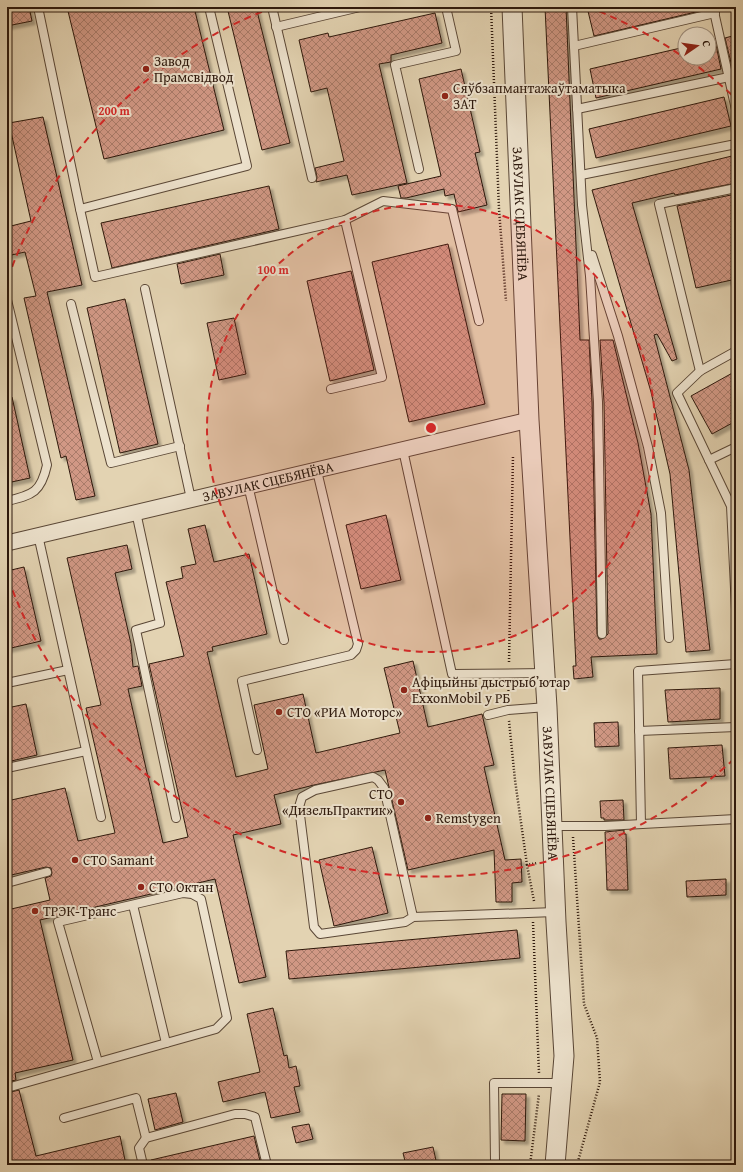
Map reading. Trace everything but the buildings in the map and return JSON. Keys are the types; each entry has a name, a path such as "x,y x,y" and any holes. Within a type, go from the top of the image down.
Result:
{"street":[{"name":"ЗАВУЛАК СЦЕБЯНЁВА","path":"512,7 529,420 547,707 555,912 564,1056 555,1165"},
{"name":"ЗАВУЛАК СЦЕБЯНЁВА","path":"7,543 529,420"}],"lane":[{"path":"38,7 80,209 96,277 345,220 383,201 452,209 479,321"},
{"path":"80,209 247,166 210,7"},
{"path":"272,7 312,178"},
{"path":"276,27 360,7"},
{"path":"419,169 395,65 456,51 446,7"},
{"path":"572,7 580,175 587,241 598,402 602,634"},
{"path":"574,46 714,10 736,110"},
{"path":"577,108 729,77"},
{"path":"580,175 736,144"},
{"path":"700,371 659,204 736,188"},
{"path":"331,389 382,377 345,220"},
{"path":"587,241 618,336 648,448 661,513 669,638"},
{"path":"145,289 191,499"},
{"path":"7,300 47,465 43,483 28,497 7,501"},
{"path":"72,304 111,463 180,446"},
{"path":"736,352 700,371 677,393 731,506 736,609"},
{"path":"709,460 736,447"},
{"path":"402,450 452,674 545,673"},
{"path":"258,750 242,681 352,655 358,644 317,471"},
{"path":"248,485 284,640"},
{"path":"136,512 160,623 136,630 176,818"},
{"path":"38,535 101,817"},
{"path":"642,824 638,671 736,664"},
{"path":"7,683 68,670"},
{"path":"488,715 508,710 547,707"},
{"path":"639,731 736,727"},
{"path":"7,768 86,750"},
{"path":"413,916 384,788 378,780 373,777 315,790 302,797 299,807 314,927 320,934 405,922 413,916 555,912"},
{"path":"552,826 642,824 736,819"},
{"path":"7,883 48,872"},
{"path":"7,1088 216,1029 227,1018 201,899 192,894 182,893 58,922 98,1062"},
{"path":"133,905 166,1043"},
{"path":"495,1162 494,1083 562,1083"},
{"path":"64,1118 136,1098 146,1138"},
{"path":"143,1165 139,1148 146,1138 235,1114 245,1114 255,1117 267,1165"}],"path":[{"path":"572,825 584,1004 597,1038 600,1082 577,1165"},
{"path":"530,1165 540,1084 533,912 534,897 527,866 574,856"}],"place":[{"name":"Завод Прамсвідвод","path":"146,69"},
{"name":"Сяўбзапмантажаўтаматыка ЗАТ","path":"445,96"},
{"name":"Афіцыйны дыстрыбʼютар ExxonMobil у РБ","path":"404,690"},
{"name":"СТО «РИА Моторс»","path":"279,712"},
{"name":"СТО «ДизельПрактик»","path":"401,802"},
{"name":"Remstygen","path":"428,818"},
{"name":"СТО Samant","path":"75,860"},
{"name":"СТО Октан","path":"141,887"},
{"name":"ТРЭК-Транс","path":"35,911"}]}
